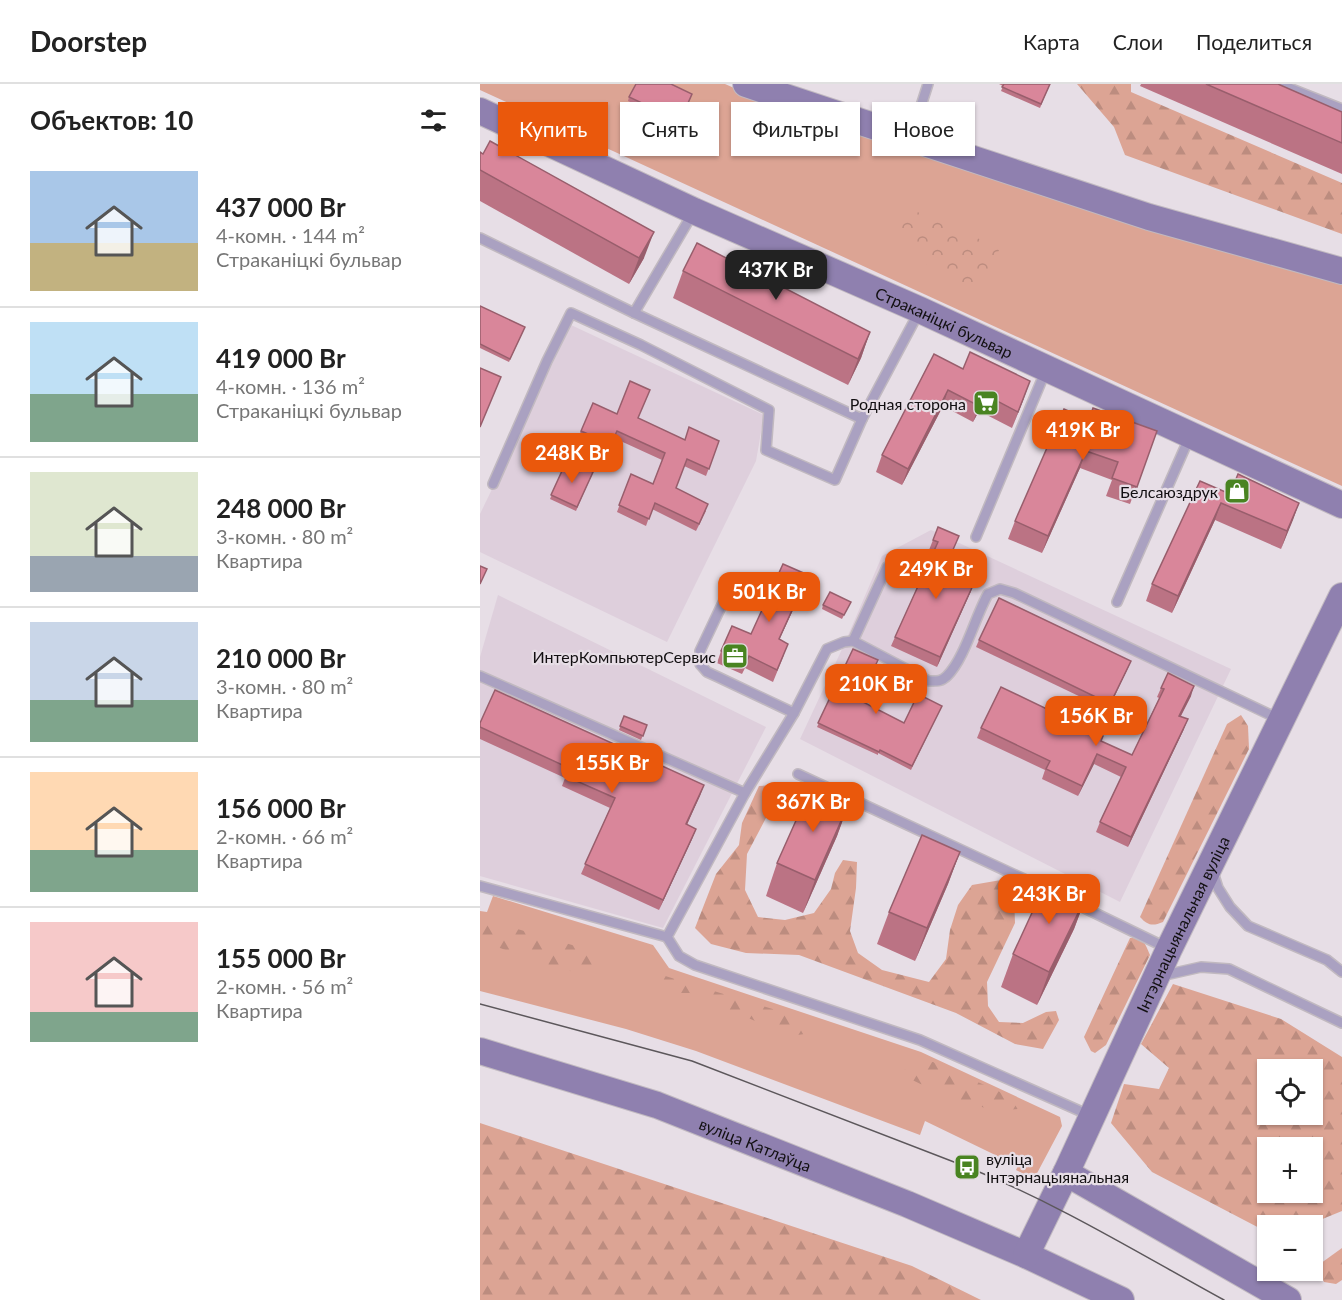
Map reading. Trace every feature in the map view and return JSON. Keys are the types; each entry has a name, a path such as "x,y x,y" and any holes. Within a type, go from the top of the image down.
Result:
{"main road":[{"path":"746,84 872,124"},
{"name":"Страканіцкі бульвар","path":"480,111 694,211 1047,367 1342,505"},
{"path":"968,156 1149,217 1342,271"},
{"name":"Інтэрнацыянальная вуліца","path":"1026,1255 1169,949 1342,596"},
{"name":"вуліца Катлаўца","path":"480,1051 657,1105 907,1204 1026,1255 1121,1300"},
{"path":"1066,1173 1288,1300"}],"lane":[{"path":"922,102 928,84"},
{"path":"1279,84 1342,109"},
{"path":"634,313 694,211"},
{"path":"480,238 634,313 862,418"},
{"path":"493,484 570,313 641,345 769,410 766,450 834,480 862,418 920,310"},
{"path":"976,537 1047,367"},
{"path":"1117,602 1190,434"},
{"path":"854,641 887,567"},
{"path":"667,937 745,793 794,713 827,649 844,642 854,641 929,681 940,681 948,676 961,653 988,594 1000,589 1014,593 1282,720"},
{"path":"728,592 700,651 700,664 707,672 794,713"},
{"path":"480,676 745,793"},
{"path":"798,774 1169,949"},
{"path":"1210,864 1218,888 1230,907 1248,926 1327,960 1342,972"},
{"path":"480,886 667,937 680,956 695,965 920,1040 1092,1117"},
{"path":"1156,977 1201,967 1229,969 1342,1023"}],"shaded area":[{"path":"571,325 764,415 756,461 667,642 480,552 480,514"},
{"path":"931,530 1231,669 1120,902 800,739 882,556"},
{"path":"498,595 766,727 663,928 480,876 480,657"}],"green space":[{"path":"480,84 725,84 771,102 731,102 731,156 860,156 860,130 872,134 872,156 943,156 1342,281 1342,486 624,156 719,156 719,102 620,102 620,154 608,149 608,102 506,102 480,90"},
{"path":"1077,84 1131,84 1131,92 1342,183 1342,234 1125,155 1114,127"},
{"path":"906,207 1000,248 980,290 930,268 893,228"},
{"path":"1241,715 1248,726 1249,749 1163,922 1148,924 1140,917 1227,724"},
{"path":"776,785 777,797 747,854 745,890 758,917 785,920 814,913 831,889 835,873 843,860 857,862 850,931 858,953 882,970 929,982 946,959 950,930 958,905 972,885 1001,880 1014,894 1015,923 987,982 988,1006 999,1022 1023,1023 1046,1012 1056,1011 1059,1020 1043,1049 1015,1044 956,1013 799,955 746,953 711,944 695,928 716,874 739,845 742,823 759,786"},
{"path":"493,896 653,945 669,968 921,1052 1060,1117 1062,1126 1034,1179 1016,1170 1018,1166 925,1121 920,1135 696,1051 626,1029 480,991 480,911 487,912"},
{"path":"480,918 596,952 600,963 595,977 558,968 480,941"},
{"path":"1130,938 1143,942 1150,955 1106,1045 1095,1053 1091,1051 1084,1037"},
{"path":"655,975 662,975 805,1019 814,1027 812,1033 790,1036 690,993 668,993 655,987 652,981"},
{"path":"1173,984 1281,1019 1342,1057 1342,1211 1323,1219 1323,1215 1257,1215 1257,1227 1152,1172 1111,1123 1124,1084 1159,1089 1169,1068 1141,1044"},
{"path":"914,1062 933,1062 1009,1096 1017,1103 1018,1109 1003,1110 974,1105 931,1089 904,1076 905,1069"},
{"path":"480,1123 912,1266 981,1300 480,1300"},
{"path":"1342,1248 1342,1280 1336,1284 1324,1282 1323,1262"}],"building":[{"path":"636,84 671,84 692,94 688,102 640,102 629,97"},
{"path":"1004,84 1050,84 1041,104 1002,87"},
{"path":"1206,84 1278,84 1342,112 1342,143"},
{"path":"490,141 498,145 498,156 517,156 654,232 639,258 480,170 480,152 483,154"},
{"path":"697,243 870,332 858,359 683,271"},
{"path":"480,306 525,327 510,359 480,344"},
{"path":"970,352 1030,381 1018,412 984,394 979,406 948,390 908,469 882,455 934,354 963,369"},
{"path":"480,368 501,377 480,427"},
{"path":"630,381 650,390 638,418 685,440 689,427 719,441 709,469 687,459 676,488 708,504 699,524 655,503 649,519 619,505 631,474 653,484 665,453 617,431 611,444 581,431 593,403 617,414"},
{"path":"1093,408 1157,431 1137,487 1112,478 1118,462 1086,451 1048,536 1015,521 1064,409 1089,420"},
{"path":"567,460 593,472 577,507 551,495"},
{"path":"1238,474 1299,503 1287,531 1221,503 1178,596 1152,584 1200,481 1230,494"},
{"path":"938,527 959,536 945,568 975,581 940,657 895,637 938,542 933,540"},
{"path":"783,564 808,575 779,639 788,644 777,670 749,656 746,663 721,651 732,626 751,634"},
{"path":"480,566 487,569 480,584"},
{"path":"830,592 851,602 844,615 823,605"},
{"path":"999,598 1131,661 1110,704 979,640"},
{"path":"853,649 878,660 859,700 904,723 918,694 942,706 912,766 818,723"},
{"path":"1168,673 1194,686 1179,716 1188,719 1131,837 1100,822 1126,767 1097,754 1082,786 1046,769 1050,761 981,728 1001,687 1103,736 1101,741 1132,755 1164,689 1161,688"},
{"path":"495,690 704,785 686,824 696,829 663,900 585,864 615,798 565,776 569,768 480,727"},
{"path":"624,716 647,725 643,736 620,726"},
{"path":"811,787 849,803 815,880 777,863"},
{"path":"922,835 960,852 927,928 889,912"},
{"path":"1048,878 1086,897 1049,972 1013,954"}],"tram line":[{"path":"480,1004 692,1061 967,1167 1066,1213 1224,1300"}],"place":[{"name":"Родная сторона","path":"986,403"},
{"name":"Белсаюздрук","path":"1237,491"},
{"name":"ИнтерКомпьютерСервис","path":"735,656"},
{"name":"вуліца Інтэрнацыянальная","path":"967,1167"}]}
